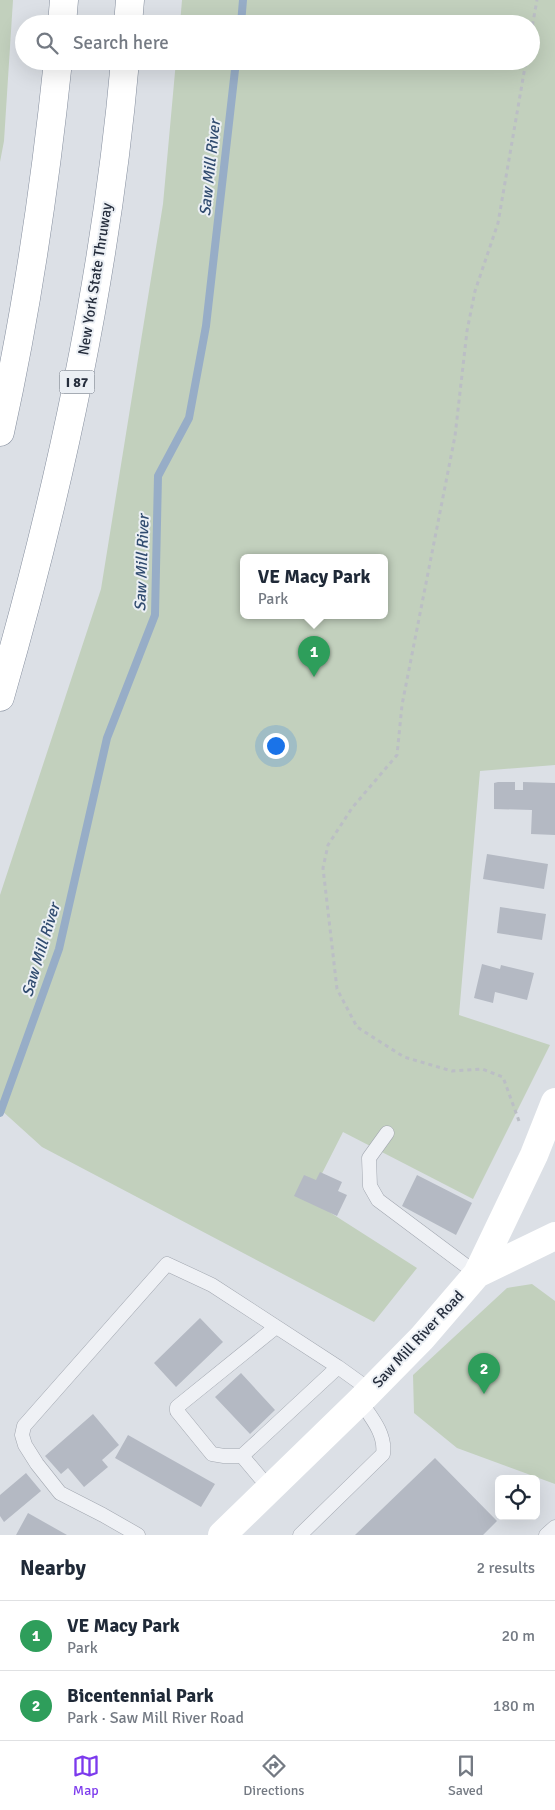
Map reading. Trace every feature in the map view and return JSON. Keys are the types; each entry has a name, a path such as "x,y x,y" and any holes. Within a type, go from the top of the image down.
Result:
{"main road":[{"path":"63,15 64,0"},
{"path":"129,15 130,0"},
{"path":"0,432 25,304 40,212 57,70"},
{"name":"New York State Thruway","path":"0,697 44,536 77,385 100,256 124,70"},
{"name":"Saw Mill River Road","path":"222,1535 422,1338 477,1274 544,1142 555,1102"},
{"path":"477,1274 555,1236"}],"lane":[{"path":"387,1133 369,1158 370,1186 378,1200 477,1274"},
{"path":"138,1535 60,1493 37,1464 22,1435 24,1426 167,1264 212,1285 338,1367 365,1396 384,1445 383,1454 300,1535"},
{"path":"276,1327 178,1407 177,1411 212,1454 242,1456 338,1367"},
{"path":"242,1456 268,1488"},
{"path":"546,1535 555,1527"}],"path":[{"path":"534,15 537,0"},
{"path":"524,70 498,223 475,291 467,331 455,436 402,705 397,755 352,808 328,844 323,868 337,989 357,1027 404,1057 452,1071 482,1068 503,1077 544,1142"}],"green space":[{"path":"0,0 13,0 4,141 0,162"},
{"path":"182,0 555,0 555,765 480,771 459,1015 550,1045 473,1199 343,1132 309,1199 417,1268 374,1322 42,1147 0,1109 0,895 101,589 163,204 175,70 540,70 540,15 181,15"},
{"path":"532,1284 555,1301 555,1484 540,1478 540,1475 530,1475 457,1448 414,1413 413,1375 507,1288"}],"building":[{"path":"515,782 515,790 523,790 523,782 555,783 555,835 531,834 532,810 494,809 494,783"},
{"path":"487,854 548,864 544,889 483,879"},
{"path":"500,907 546,914 542,940 497,933"},
{"path":"482,964 500,969 501,965 534,973 527,1000 495,992 493,1003 474,998"},
{"path":"320,1172 342,1182 338,1191 347,1195 337,1216 294,1196 304,1175 316,1180"},
{"path":"417,1175 472,1203 456,1235 402,1206"},
{"path":"200,1318 223,1342 176,1387 154,1363"},
{"path":"241,1373 275,1410 250,1434 215,1397"},
{"path":"93,1414 119,1445 102,1460 108,1467 84,1487 68,1468 61,1474 45,1456"},
{"path":"128,1435 215,1484 201,1507 115,1458"},
{"path":"435,1458 497,1521 483,1535 355,1535"},
{"path":"26,1473 41,1491 4,1522 0,1516 0,1495"},
{"path":"28,1513 67,1535 16,1535"}],"waterway":[{"name":"Saw Mill River","path":"242,15 243,0"},
{"name":"Saw Mill River","path":"0,1113 59,949 107,738 155,615 158,476 189,418 206,326 235,70"}],"place":[{"name":"VE Macy Park","path":"314,677"},
{"name":"Bicentennial Park","path":"484,1394"}]}
